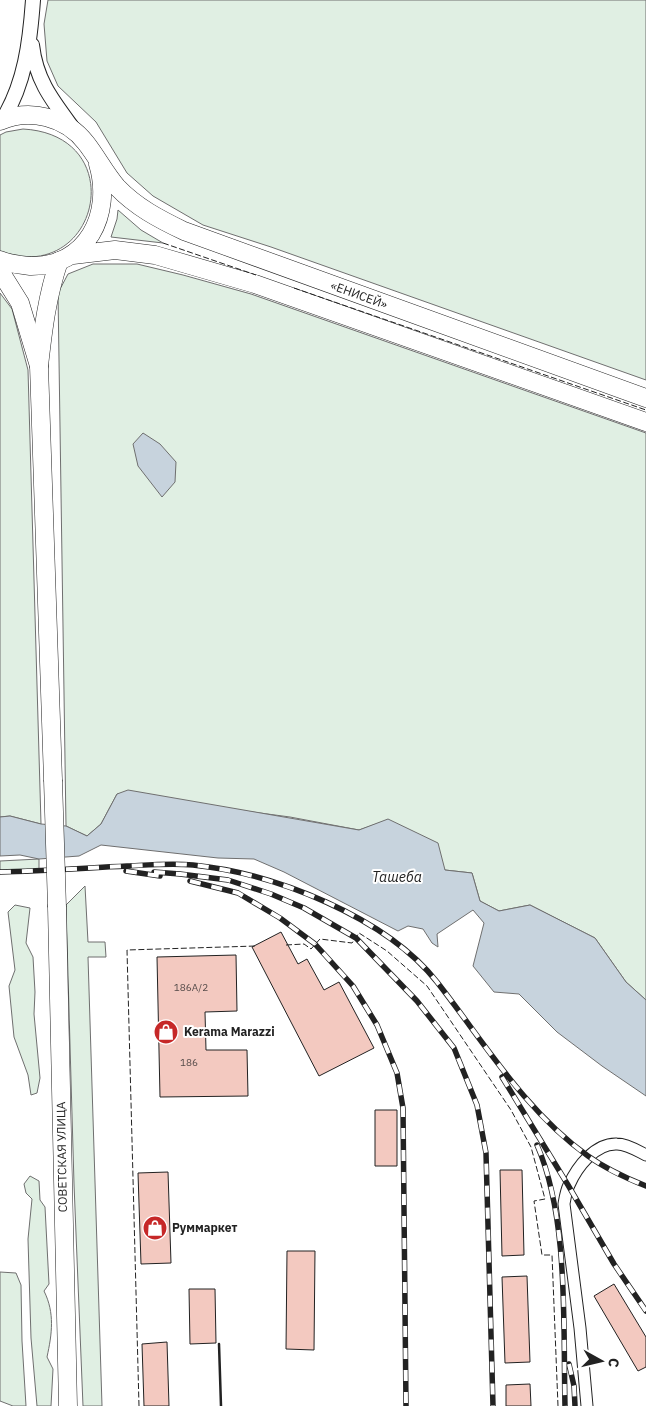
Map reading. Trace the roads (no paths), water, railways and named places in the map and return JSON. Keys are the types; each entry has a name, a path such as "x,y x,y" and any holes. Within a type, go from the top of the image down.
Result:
{"main road":[{"name":"«ЕНИСЕЙ»","path":"1,120 21,115 40,115 58,120 74,130 86,142 116,186 147,212 184,231 646,398"},
{"name":"«ЕНИСЕЙ»","path":"66,258 86,242 95,228 100,213 102,178 96,156"},
{"name":"«ЕНИСЕЙ»","path":"0,260 19,265 42,266 66,258 115,250 155,255 256,284 646,422"},
{"path":"39,366 44,320 51,284 66,258"},
{"path":"0,271 20,303 39,366"},
{"name":"СОВЕТСКАЯ УЛИЦА","path":"39,366 57,907 68,1406"}],"street":[{"path":"1,120 14,101 23,74 31,32 33,0"},
{"path":"31,32 34,63 45,90 74,130"},
{"path":"587,1406 580,1328 564,1204 568,1185 588,1156 599,1148 617,1144 646,1155"}],"water":[{"path":"143,433 160,444 176,462 175,482 162,497 138,466 133,444"},
{"name":"Ташеба","path":"128,790 359,830 388,819 438,843 445,870 472,873 480,901 499,911 530,905 595,938 626,982 646,1000 646,1096 557,1032 519,994 494,992 473,966 484,923 473,910 437,934 438,947 432,943 423,929 408,926 398,931 284,872 254,859 218,858 101,845 79,856 39,859 20,855 0,856 0,817 10,816 41,824 66,826 87,836 101,824 117,794"}],"railway":[{"path":"0,872 160,864 193,865 258,878 292,888 326,902 389,937 415,959 437,982 506,1075 544,1118 565,1138 602,1165 646,1186"},
{"path":"126,871 160,876"},
{"path":"154,872 228,880 271,894 304,908 356,938 417,1001 454,1048 477,1105 486,1153 493,1406"},
{"path":"190,881 238,893 280,918 315,944 353,986 377,1025 397,1073 403,1108 406,1406"},
{"path":"502,1077 614,1264 646,1311"},
{"path":"537,1145 555,1205 559,1239 564,1308 565,1406"},
{"path":"569,1364 574,1386 575,1406"}],"place":[{"name":"Kerama Marazzi","path":"166,1032"},
{"name":"Руммаркет","path":"155,1228"}]}
